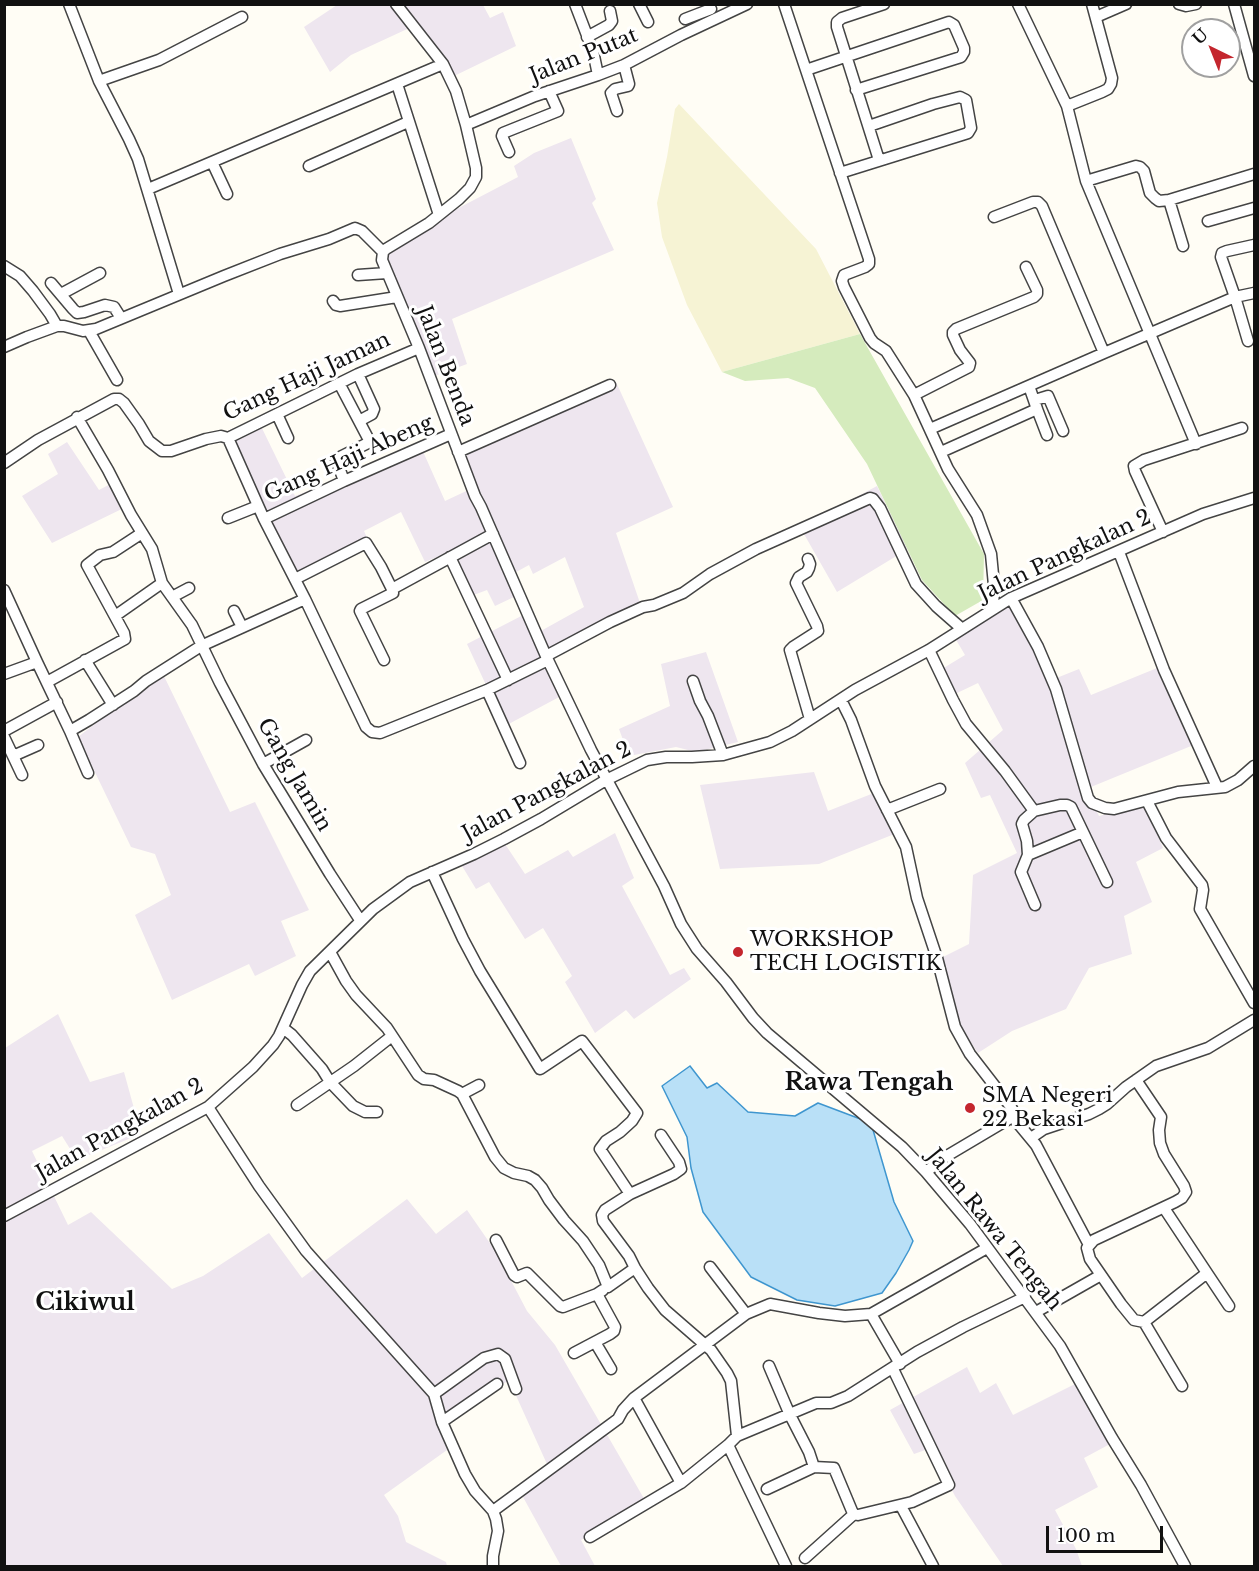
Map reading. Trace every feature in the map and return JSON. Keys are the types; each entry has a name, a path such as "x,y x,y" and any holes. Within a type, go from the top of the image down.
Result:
{"street":[{"path":"69,4 99,81 129,139 148,189 179,294"},
{"path":"4,347 57,326 83,332 89,331 280,254 329,239 355,228 362,231 383,252 411,235 459,199 470,188 476,177 476,168 456,91 443,64 396,4"},
{"path":"575,4 598,75"},
{"path":"639,4 648,22"},
{"name":"Jalan Putat","path":"466,125 549,91 624,65 681,34 712,11 747,4"},
{"path":"784,4 869,259 869,264 865,267 844,276 842,281 844,287 870,338 886,351 914,396 954,479 973,507 985,535 993,564 993,609"},
{"path":"879,160 845,56 837,22 849,15 884,4"},
{"path":"1018,4 1067,106 1086,181 1196,444"},
{"path":"1067,106 1102,92 1111,84 1112,78 1092,4"},
{"path":"1096,17 1126,4"},
{"path":"1179,4 1186,6 1196,4"},
{"path":"1234,4 1254,76"},
{"path":"587,36 609,25 612,21 610,11"},
{"path":"685,19 712,11"},
{"path":"99,81 159,60 242,17"},
{"path":"806,70 949,22 954,25 964,48 961,57 856,90"},
{"path":"148,189 443,64"},
{"path":"617,111 611,93 629,84 624,65"},
{"path":"397,84 439,215"},
{"path":"509,152 502,136 503,133 558,111 549,91"},
{"path":"840,173 968,132 971,128 966,100 960,97 869,126"},
{"path":"309,166 408,122"},
{"path":"212,162 227,194"},
{"path":"1086,181 1136,166 1140,167 1144,171 1150,193 1159,201 1254,174"},
{"path":"1169,200 1183,246"},
{"path":"994,217 1033,202 1038,202 1042,206 1104,353"},
{"path":"1209,221 1254,208"},
{"path":"1248,341 1221,257 1222,253 1227,251 1254,245"},
{"name":"Jalan Benda","path":"383,252 382,260 419,348 475,496 547,658 606,780"},
{"path":"4,266 20,276 51,314 57,326"},
{"path":"914,396 969,367 970,363 953,336 956,329 1037,294 1026,267"},
{"path":"61,294 100,273"},
{"path":"358,275 387,273"},
{"path":"51,283 77,313 105,305 114,307 122,318"},
{"path":"930,429 1235,297 1254,293"},
{"path":"333,301 340,306 397,297"},
{"path":"89,331 117,380"},
{"name":"Gang Haji Jaman","path":"4,463 30,444 114,399 119,399 149,441 162,451 171,451 221,436 228,438 358,374 419,348"},
{"path":"358,374 374,409 372,414 359,422"},
{"path":"339,383 370,442 336,459 344,481"},
{"path":"458,452 610,385"},
{"path":"1029,386 1047,435"},
{"path":"941,452 1036,405 1046,395 1063,431"},
{"path":"278,414 288,438"},
{"name":"Gang Jamin","path":"78,417 152,549 162,583 192,625 263,764 360,920"},
{"path":"1163,532 1134,466 1144,460 1242,428"},
{"name":"Gang Haji Abeng","path":"264,519 451,434"},
{"path":"228,438 264,519 305,598 366,727 372,732 380,733 487,690 610,622 683,593 710,574 756,549 870,498 880,508 916,584 961,628"},
{"name":"Jalan Pangkalan 2","path":"4,1216 208,1107 253,1067 273,1045 310,971 346,937 360,920 410,882 474,854 646,759 723,755 770,742 893,668 929,650 1011,598 1203,514 1254,498"},
{"path":"228,518 258,506"},
{"path":"47,682 125,639 88,564 100,555 115,551 142,533"},
{"path":"392,589 493,534"},
{"path":"295,579 366,543 393,593 360,611 384,660"},
{"path":"1119,552 1164,670 1217,788"},
{"path":"450,557 508,680"},
{"path":"807,559 810,564 809,568 796,583 818,631 790,650 810,719"},
{"path":"115,616 162,583"},
{"path":"172,597 189,588"},
{"path":"4,590 88,773"},
{"path":"70,731 201,646 305,598"},
{"path":"1011,598 1038,647 1056,689 1088,798 1096,806 1114,809 1163,795 1217,788 1231,784 1254,766"},
{"path":"234,611 242,627"},
{"path":"929,650 966,724 1034,811"},
{"path":"85,660 113,705"},
{"path":"4,674 36,662"},
{"path":"693,681 723,755"},
{"path":"487,690 520,763"},
{"path":"841,700 851,720 875,786 906,847 917,898 937,958 955,1027 970,1054 1011,1107 1012,1116 1031,1138 1089,1245"},
{"path":"4,731 57,702"},
{"path":"4,737 22,775"},
{"path":"263,764 306,740"},
{"path":"13,756 38,745"},
{"name":"Jalan Rawa Tengah","path":"606,780 664,886 681,924 697,949 767,1033 897,1143 926,1172 970,1224 1025,1297 1075,1369 1184,1566"},
{"path":"887,810 940,789"},
{"path":"1147,801 1163,833 1202,885 1200,909 1254,1003"},
{"path":"1035,905 1021,872 1028,855 1022,824 1034,811 1060,805 1071,807 1107,882"},
{"path":"1028,855 1083,832"},
{"path":"432,872 480,971 540,1069 582,1041 637,1113 632,1121 606,1141 600,1149 630,1194"},
{"path":"330,952 356,995 387,1028 418,1075 462,1094 495,1157 504,1168 528,1176 542,1188 554,1207 583,1241 599,1265 608,1287"},
{"path":"1031,1138 1044,1129 1099,1109 1156,1066 1208,1048 1254,1020"},
{"path":"283,1028 312,1056 330,1082 354,1106 365,1112 377,1113"},
{"path":"297,1105 354,1066 392,1035"},
{"path":"1136,1080 1161,1117 1160,1143 1186,1192 1182,1198 1164,1208 1094,1240 1087,1248 1088,1254 1101,1275 1134,1320 1144,1322 1182,1386"},
{"path":"462,1094 479,1085"},
{"path":"208,1107 259,1186 306,1251 434,1394 442,1422 465,1474 475,1491 493,1511 498,1531 493,1566"},
{"path":"926,1172 945,1157 1012,1116"},
{"path":"661,1135 680,1162 681,1169 630,1194 605,1210 603,1221 665,1310 706,1344 727,1373 731,1382 737,1436"},
{"path":"1164,1208 1229,1306"},
{"path":"496,1240 514,1275 517,1277 527,1273 560,1306 564,1307 597,1294 635,1268"},
{"path":"493,1511 618,1419 634,1398 746,1314 770,1304 845,1316 871,1314 987,1248"},
{"path":"710,1267 746,1314"},
{"path":"1144,1322 1207,1273"},
{"path":"1036,1312 1101,1275"},
{"path":"574,1353 610,1334 615,1327 597,1294"},
{"path":"590,1538 681,1483 737,1436 816,1403 831,1403 848,1396 917,1352 1025,1297"},
{"path":"805,1558 854,1514 901,1506 949,1485 871,1314"},
{"path":"595,1342 611,1369"},
{"path":"434,1394 484,1358 498,1354 505,1359 516,1389"},
{"path":"769,1366 814,1467"},
{"path":"442,1422 496,1384"},
{"path":"634,1398 681,1483"},
{"path":"728,1445 786,1566"},
{"path":"767,1489 814,1467 834,1468 854,1514"},
{"path":"901,1506 933,1566"}],"shaded area":[{"path":"337,5 483,5 490,18 503,12 516,46 452,77 436,47 418,24 351,55 330,72 304,27"},
{"path":"679,104 816,249 860,334 722,372 687,305 662,237 657,203 675,109"},
{"path":"571,138 596,199 592,203 614,250 452,319 467,364 429,378 385,261 386,249 426,225 518,177 514,166 534,153"},
{"path":"616,382 673,507 616,533 640,603 545,658 561,696 505,726 467,644 529,612 539,632 584,607 565,557 533,574 529,565 507,577 516,596 495,606 487,590 471,596 451,551 425,562 401,512 364,531 368,540 291,577 225,432 257,418 295,496 421,447 445,501 477,486 462,446"},
{"path":"67,442 99,490 116,481 132,504 52,543 22,496 58,474 48,454"},
{"path":"877,486 908,549 837,592 800,527"},
{"path":"1009,603 1049,681 1079,669 1091,695 1162,666 1196,744 1086,789 1099,816 1144,803 1163,848 1136,862 1152,902 1124,916 1132,954 1089,968 1066,1009 1012,1031 978,1053 953,1017 941,958 969,944 973,875 1017,853 990,795 981,798 965,763 1003,730 978,683 955,694 942,669 965,655 955,638"},
{"path":"706,652 738,742 696,752 676,747 629,756 619,729 670,706 661,664"},
{"path":"162,672 230,812 255,802 309,910 281,921 296,956 255,976 249,964 172,1000 135,915 171,895 155,854 131,847 78,737"},
{"path":"814,772 828,811 879,791 897,833 819,864 720,869 700,785"},
{"path":"615,833 634,878 622,886 670,975 684,968 691,979 634,1019 626,1010 595,1033 565,982 572,976 543,928 525,939 489,882 476,889 459,861 503,841 525,874 568,850 573,857"},
{"path":"58,1014 90,1082 124,1072 141,1134 77,1160 62,1136 32,1151 68,1225 91,1212 172,1289 203,1276 269,1233 302,1278 407,1199 436,1234 467,1210 496,1252 527,1311 555,1345 646,1502 581,1540 595,1566 561,1566 523,1497 551,1473 509,1380 440,1427 447,1450 384,1495 398,1516 406,1542 446,1562 447,1566 5,1566 5,1048"},
{"path":"967,1367 980,1393 996,1383 1013,1415 1075,1384 1110,1444 1084,1458 1098,1487 1055,1510 1076,1549 1082,1566 1003,1566 955,1496 931,1448 914,1454 890,1410"}],"green space":[{"path":"860,334 984,554 983,600 955,616 922,580 867,464 815,388 788,378 745,381 722,372"}],"water":[{"path":"690,1066 707,1088 717,1083 748,1112 795,1116 818,1103 871,1123 894,1202 913,1241 882,1293 835,1306 797,1300 751,1277 703,1212 691,1168 687,1137 662,1086"}],"place":[{"name":"WORKSHOP TECH LOGISTIK","path":"738,952"},
{"name":"SMA Negeri 22 Bekasi","path":"970,1108"}],"district":[{"name":"Rawa Tengah","path":"869,1083"},
{"name":"Cikiwul","path":"85,1303"}]}
